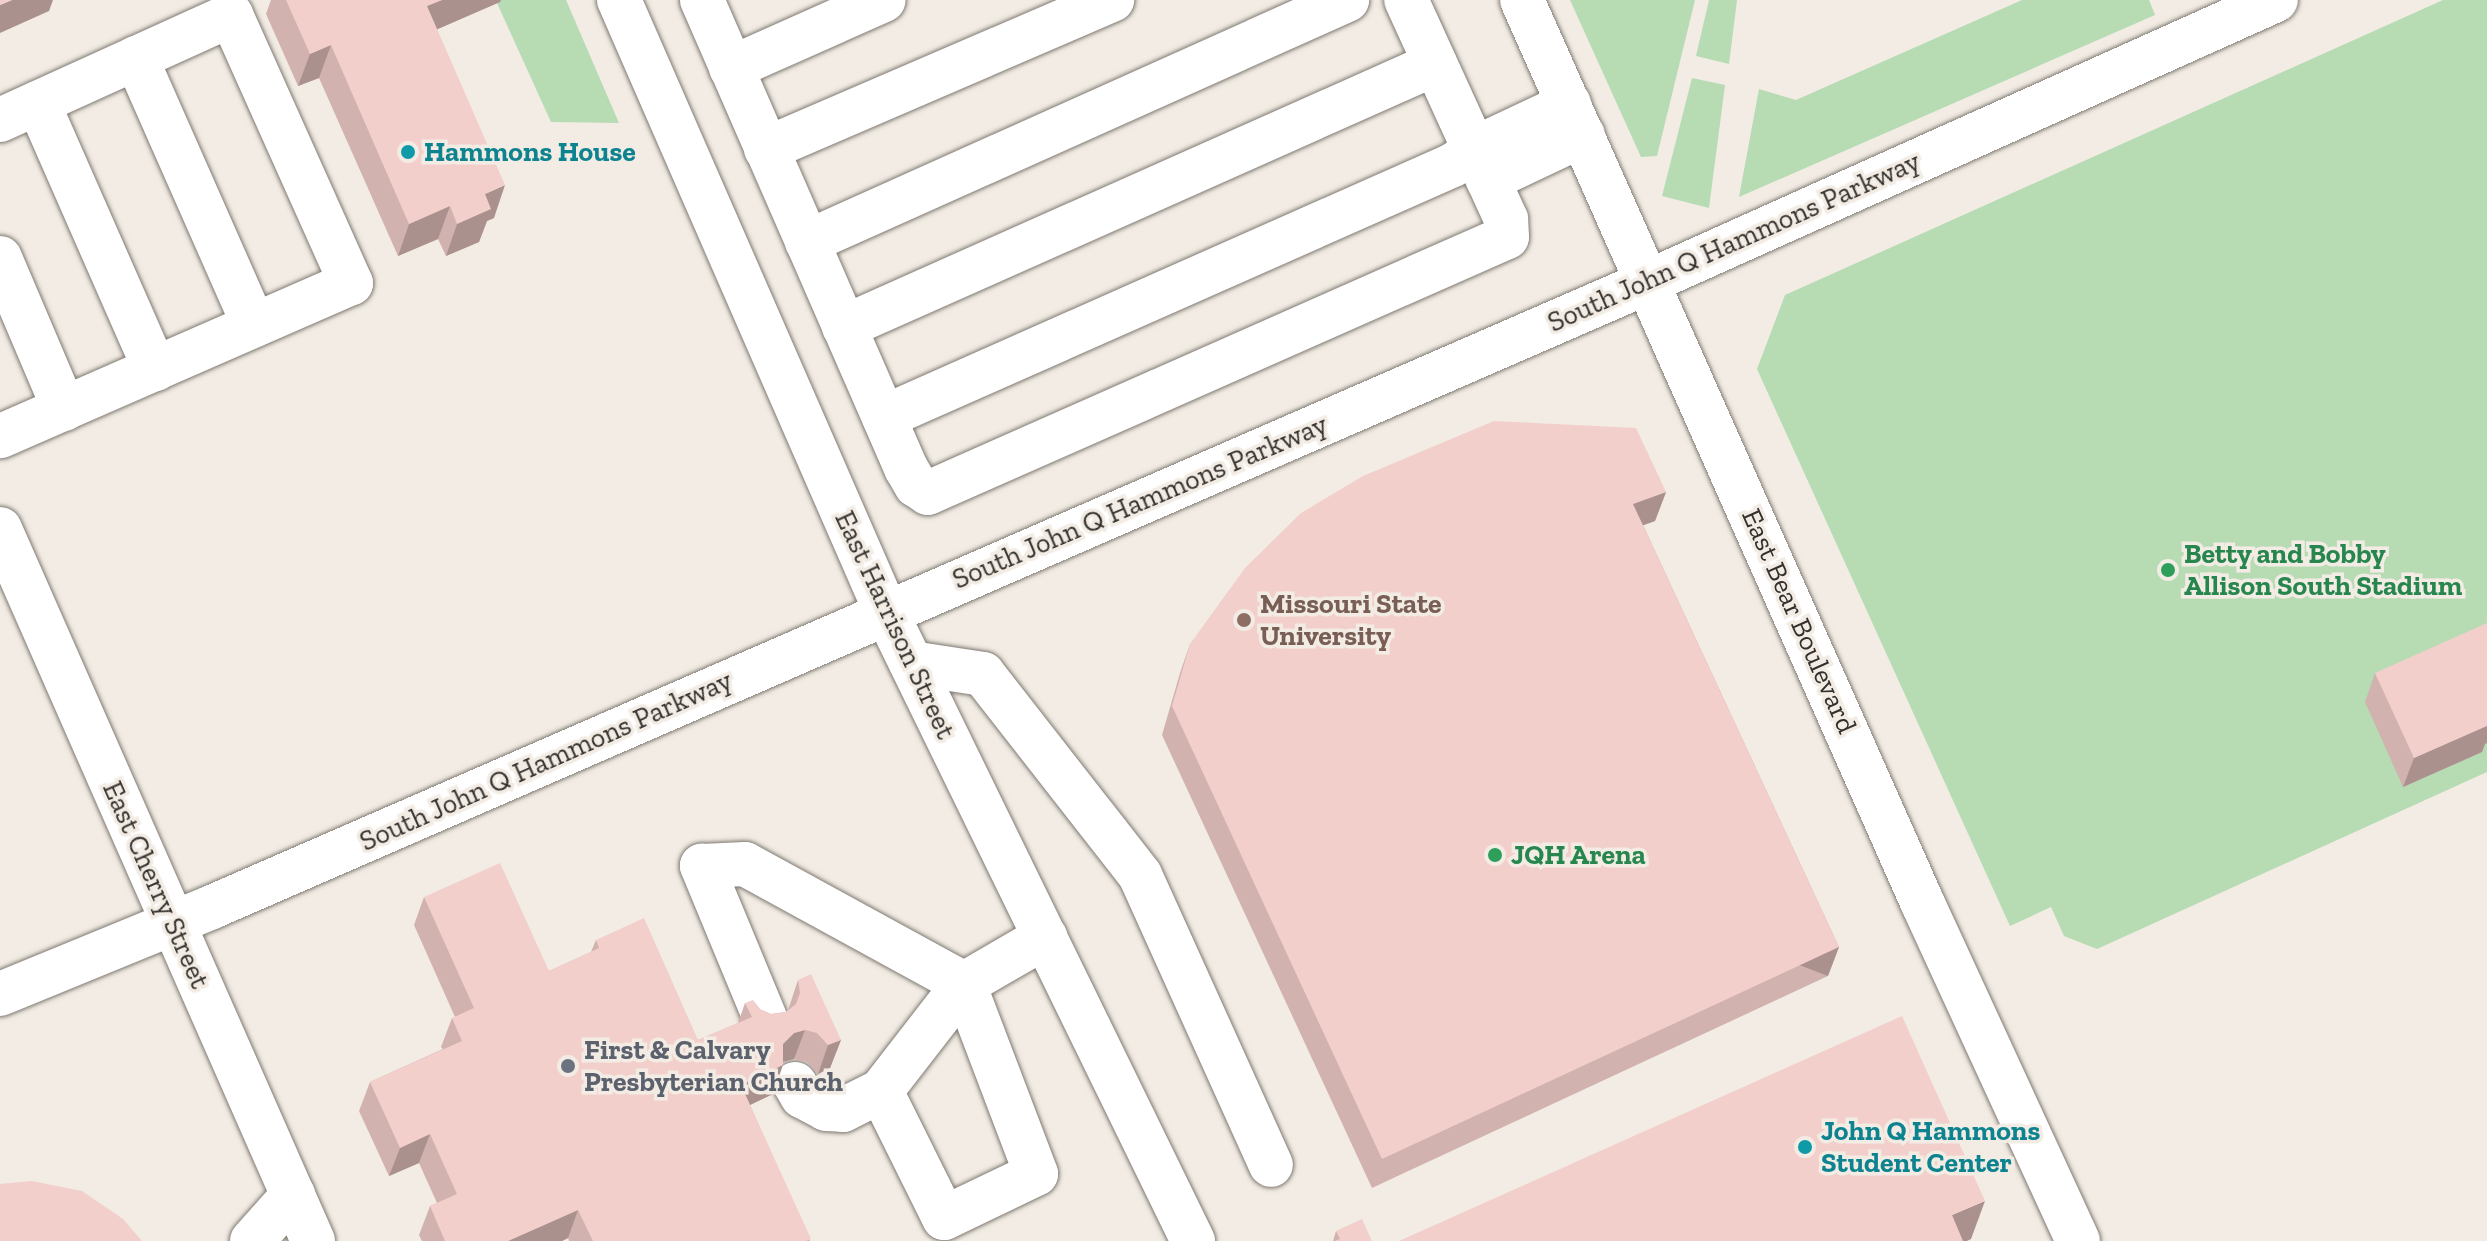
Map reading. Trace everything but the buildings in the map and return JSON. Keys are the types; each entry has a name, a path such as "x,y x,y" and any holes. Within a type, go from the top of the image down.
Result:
{"street":[{"name":"East Harrison Street","path":"619,0 886,612 1045,937 1184,1238"},
{"path":"702,0 911,477 928,493 1507,237 1506,219 1406,0"},
{"path":"731,68 884,0"},
{"path":"766,149 1112,0"},
{"path":"807,242 1347,0"},
{"name":"East Bear Boulevard","path":"1522,0 1650,281 1923,904 2078,1241"},
{"name":"South John Q Hammons Parkway","path":"0,994 173,923 1650,281 2207,14 2276,0"},
{"path":"0,436 64,409 351,283 231,15 19,111 155,369"},
{"path":"136,58 254,325"},
{"path":"844,327 1435,64"},
{"path":"884,417 1482,166 1576,120"},
{"path":"0,258 64,409"},
{"name":"East Cherry Street","path":"0,529 313,1241"},
{"path":"911,663 983,674 1140,875 1271,1165"},
{"path":"765,1018 702,866 745,864 964,984 1036,1174 944,1218 881,1091"},
{"path":"795,1084 802,1096 826,1109 843,1110 881,1091 964,984 1045,937"},
{"path":"252,1241 293,1195"}],"green space":[{"path":"500,0 566,0 619,123 551,122 497,3"},
{"path":"1570,0 1695,0 1657,156 1641,157"},
{"path":"1709,0 1737,0 1729,64 1696,56"},
{"path":"2022,0 2149,0 2155,15 1739,197 1759,89 1796,100"},
{"name":"Betty and Bobby Allison South Stadium","path":"2443,0 2487,0 2487,772 2097,949 2064,936 2051,907 2010,926 1757,369 1785,295"},
{"path":"1692,78 1725,85 1709,208 1662,196"}],"place":[{"name":"Hammons House","path":"408,152"},
{"name":"Betty and Bobby Allison South Stadium","path":"2168,570"},
{"name":"Missouri State University","path":"1244,620"},
{"name":"JQH Arena","path":"1495,855"},
{"name":"First & Calvary Presbyterian Church","path":"568,1066"},
{"name":"John Q Hammons Student Center","path":"1805,1147"}]}
